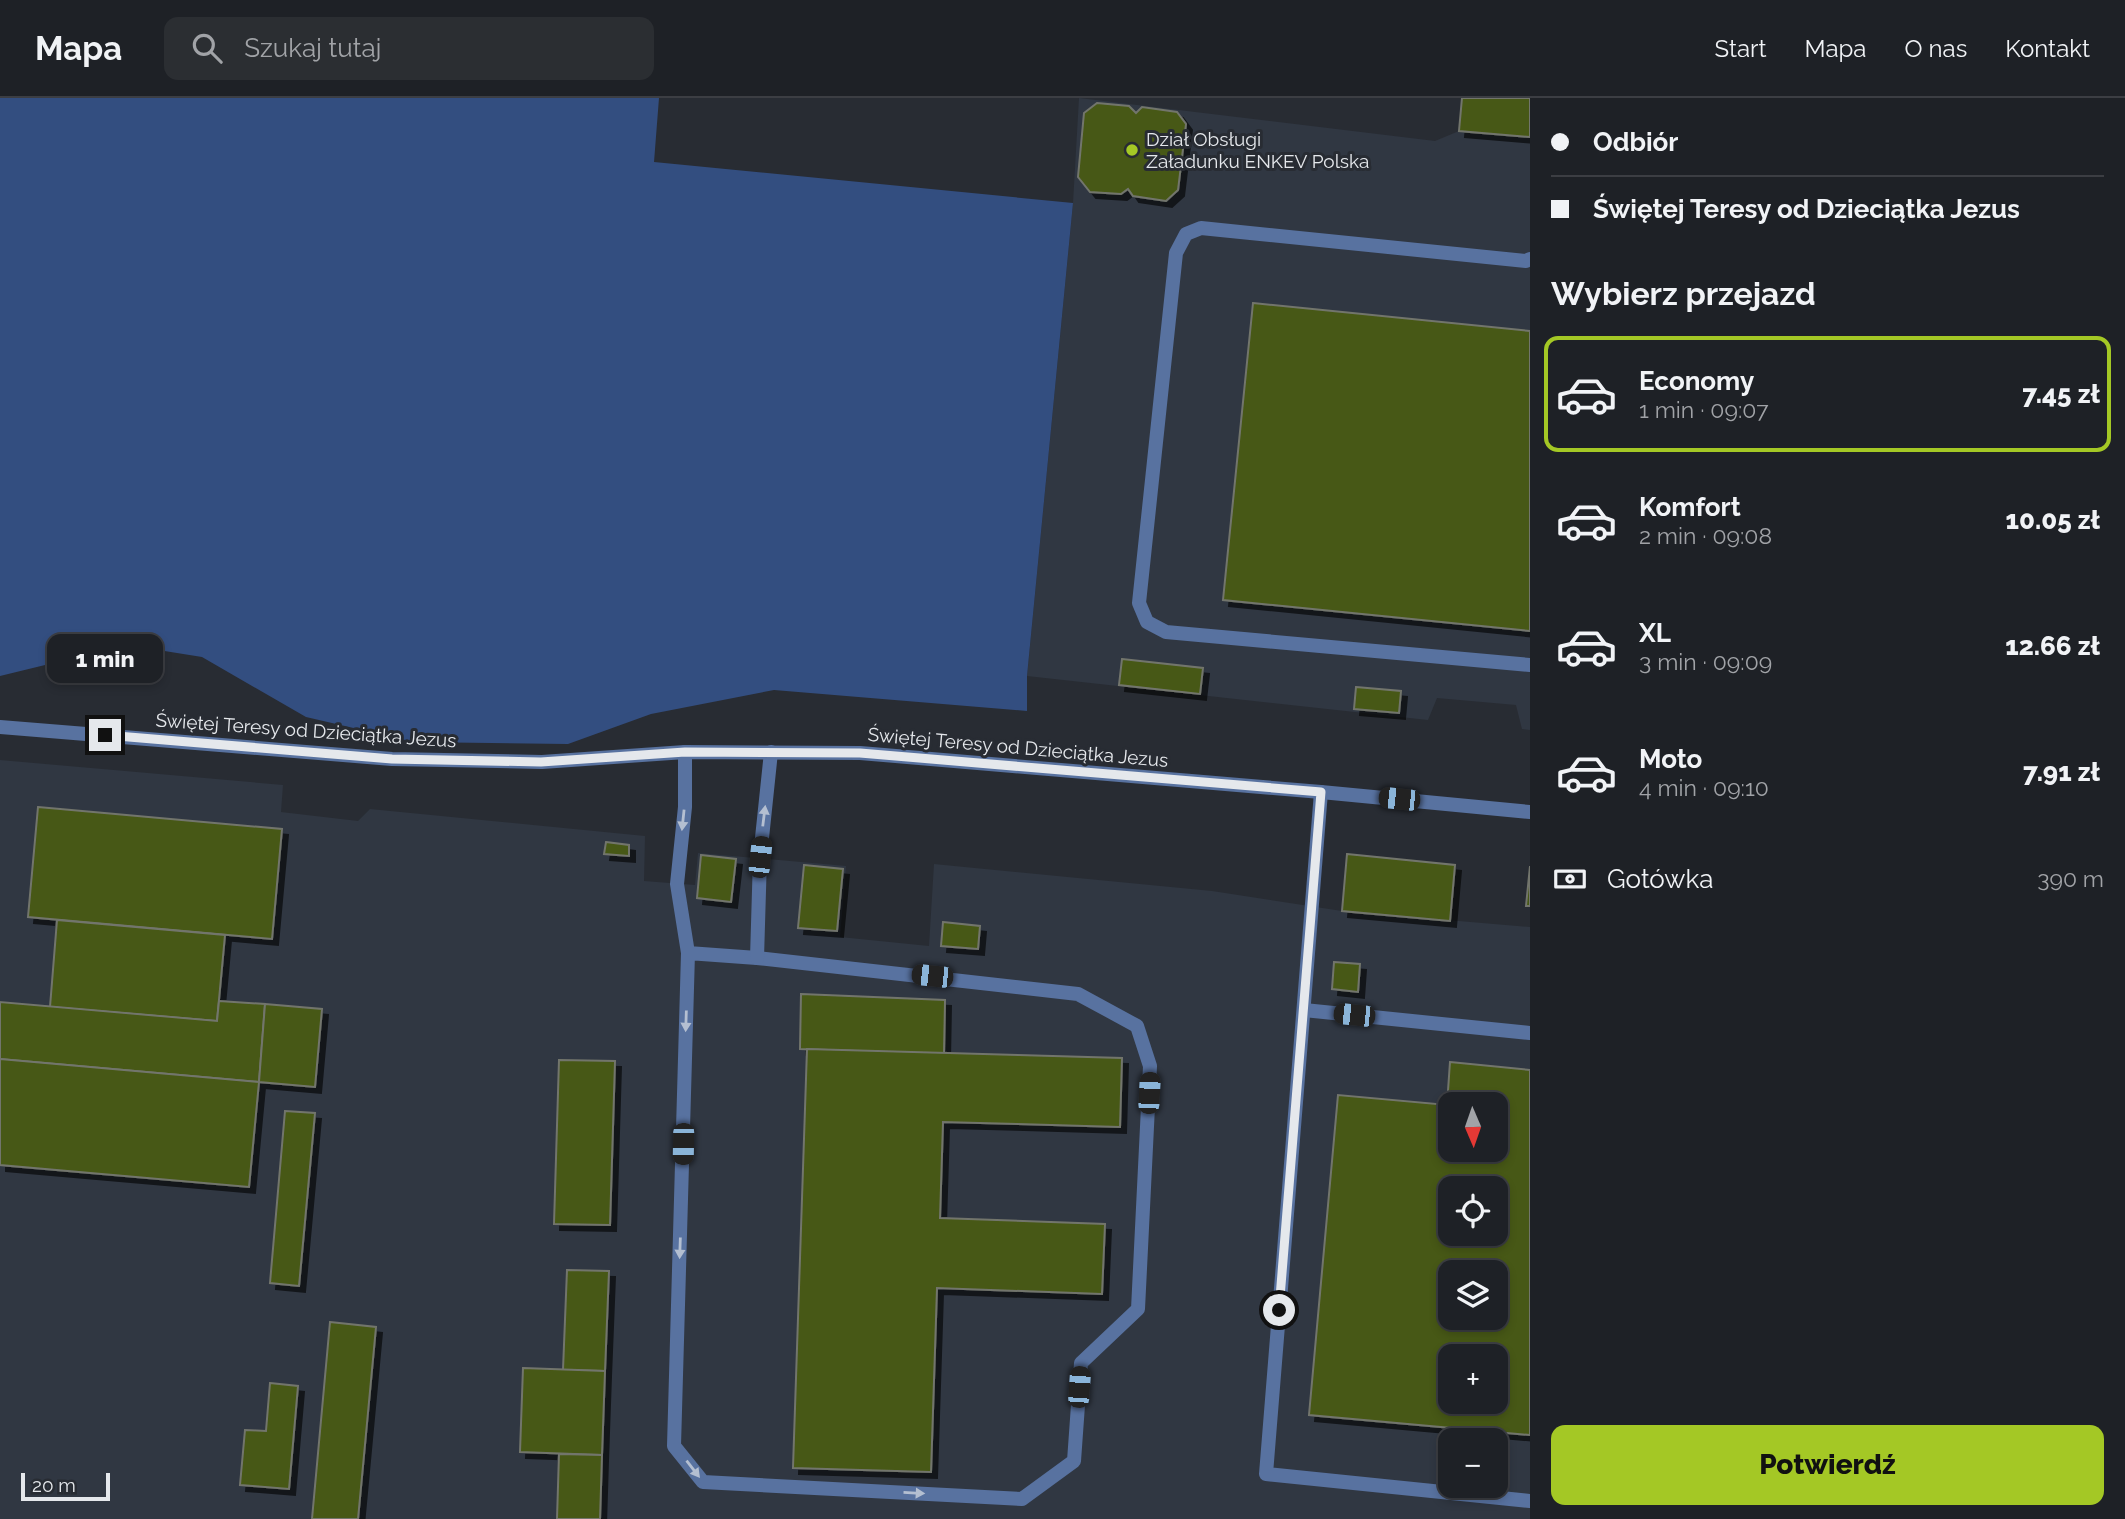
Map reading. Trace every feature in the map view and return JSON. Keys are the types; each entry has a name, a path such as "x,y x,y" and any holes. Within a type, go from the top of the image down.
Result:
{"street":[{"path":"1530,259 1526,261 1201,228 1186,234 1176,253 1139,603 1147,622 1166,632 1530,665"},
{"name":"Świętej Teresy od Dzieciątka Jezus","path":"0,727 392,759 541,762 685,752 860,753 1530,812"},
{"path":"685,752 685,807 677,884 688,953 674,1446 703,1482 1022,1499 1074,1461 1081,1363 1138,1309 1150,1066 1138,1026 1078,994 757,958 688,953"},
{"path":"757,958 760,857 771,752"},
{"path":"1321,792 1266,1474 1530,1501"},
{"path":"1304,1010 1530,1033"}],"shaded area":[{"path":"0,98 659,98 654,162 1073,203 1027,676 1027,711 774,690 651,714 568,744 414,742 306,717 202,657 127,645 0,676"},
{"path":"1079,98 1435,141 1459,131 1530,137 1530,730 1522,729 1516,705 1437,698 1428,720 1027,676 1073,203"},
{"path":"0,760 283,785 281,812 358,821 370,809 645,836 644,881 695,885 698,853 846,866 840,937 929,946 934,864 1212,891 1342,911 1530,927 1530,1519 0,1519"}],"building":[{"path":"1462,98 1530,98 1530,137 1459,131"},
{"name":"Dział Obsługi Załadunku ENKEV Polska","path":"1097,103 1129,106 1136,113 1142,107 1177,112 1186,124 1178,190 1166,201 1133,196 1128,189 1121,194 1090,192 1078,177 1084,113"},
{"path":"1253,303 1530,331 1530,631 1223,600"},
{"path":"1122,659 1203,668 1200,694 1119,685"},
{"path":"1356,687 1401,691 1399,713 1354,709"},
{"path":"38,807 282,829 272,939 28,917"},
{"path":"606,842 629,845 629,856 604,854"},
{"path":"1347,854 1455,865 1450,921 1342,911"},
{"path":"701,855 736,859 731,902 697,898"},
{"path":"804,865 843,869 837,931 798,928"},
{"path":"1530,866 1530,906 1526,906"},
{"path":"57,920 225,935 217,1021 50,1007"},
{"path":"943,922 980,926 978,949 941,946"},
{"path":"1334,962 1360,964 1358,992 1332,989"},
{"path":"801,994 945,1000 944,1054 800,1049"},
{"path":"219,1001 265,1004 259,1082 0,1059 0,1002 217,1021"},
{"path":"265,1004 322,1009 315,1087 259,1082"},
{"path":"807,1049 1122,1058 1120,1127 943,1122 940,1218 1105,1224 1102,1294 937,1288 931,1472 793,1468"},
{"path":"0,1059 259,1082 249,1187 0,1165"},
{"path":"559,1060 615,1061 610,1225 554,1224"},
{"path":"1450,1062 1530,1070 1530,1435 1508,1433 1508,1428 1453,1428 1309,1415 1338,1095 1438,1104 1438,1162 1508,1162 1508,1092 1448,1092"},
{"path":"285,1111 315,1113 299,1286 270,1283"},
{"path":"567,1270 609,1271 605,1371 563,1370"},
{"path":"330,1322 376,1327 358,1519 312,1519"},
{"path":"523,1368 605,1371 602,1455 520,1452"},
{"path":"270,1383 298,1386 289,1489 240,1485 245,1430 266,1431"},
{"path":"559,1454 602,1455 600,1519 557,1519"}],"place":[{"name":"Dział Obsługi Załadunku ENKEV Polska","path":"1132,150"}],"route":[{"path":"105,735 392,759 541,762 685,752 860,753 1321,792 1279,1310"}]}
